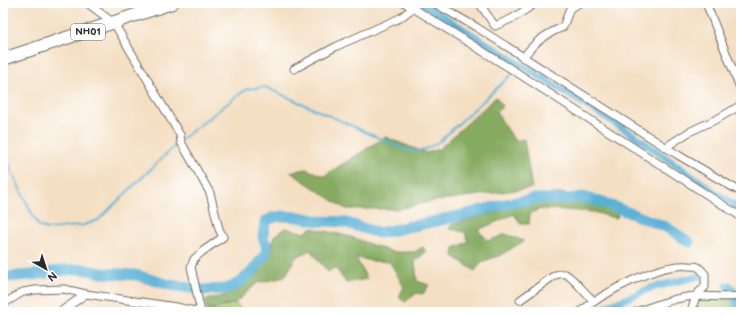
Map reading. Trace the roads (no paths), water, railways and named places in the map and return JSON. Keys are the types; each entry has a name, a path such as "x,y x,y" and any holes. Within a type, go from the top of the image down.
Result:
{"highway":[{"name":"NH01","path":"3,60 172,3"}],"street":[{"path":"3,304 23,292 64,288 86,294 200,312 191,267 194,259 203,251 218,242 223,236 219,229 210,193 114,23 87,3"},
{"path":"405,3 516,72 741,218"},
{"path":"434,3 476,27 666,148 741,192"},
{"path":"479,3 495,26 513,18 536,3"},
{"path":"523,58 531,46 550,32 563,27 570,8 580,3"},
{"path":"706,3 741,90"},
{"path":"294,69 337,46 400,18 413,8"},
{"path":"666,148 689,132 741,106"},
{"path":"580,312 594,301 627,282 644,275 681,264 698,267 705,274 705,287 697,294 692,308 699,312"},
{"path":"520,300 555,275 566,274 594,301"},
{"path":"60,312 86,294"},
{"path":"636,312 675,299 696,296 741,296"}],"waterway":[{"path":"421,3 623,128 741,210"},
{"path":"515,67 518,64"},
{"path":"182,139 247,89 265,87 406,150 420,151 440,141 512,74"},
{"path":"3,153 33,216 39,226 47,229 84,225 98,220 179,142"},
{"path":"3,276 8,277 84,269 101,273 136,275 170,285 203,290 226,289 239,283 251,273 265,255 267,248 263,236 265,222 272,218 281,216 299,217 319,221 343,222 379,233 534,199 569,199 583,197 607,204 666,227 689,242"},
{"path":"600,312 606,307 651,288 699,276"},
{"path":"729,287 741,308"}]}
